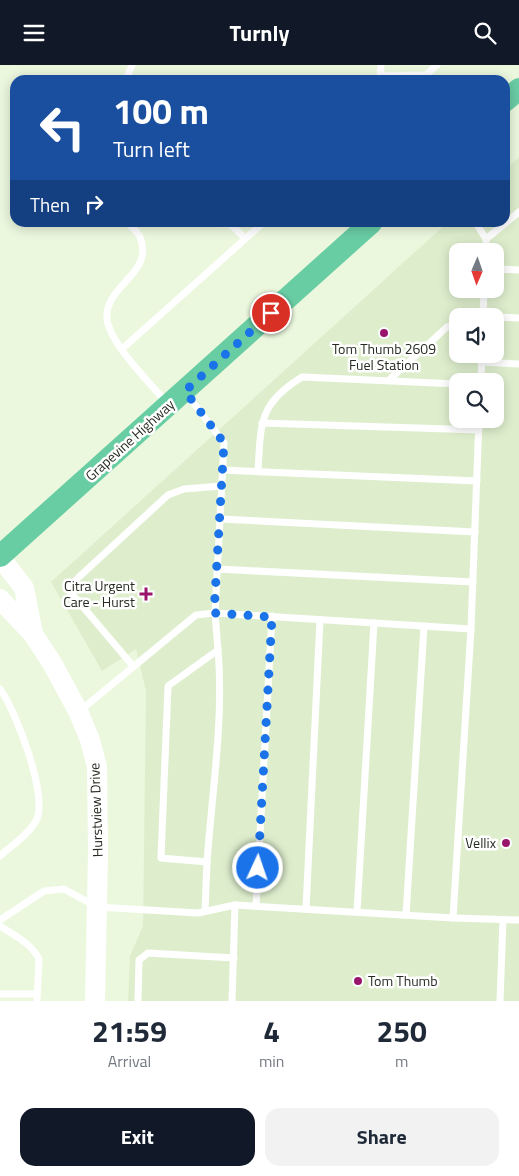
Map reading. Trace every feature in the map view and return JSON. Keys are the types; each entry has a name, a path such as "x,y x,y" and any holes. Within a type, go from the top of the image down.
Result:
{"main road":[{"name":"Grapevine Highway","path":"0,557 367,227"},
{"name":"Hurstview Drive","path":"0,557 24,588 33,634"},
{"name":"Hurstview Drive","path":"0,599 33,634 52,663 78,711 90,740 97,767 95,1001"}],"lane":[{"path":"426,75 437,65"},
{"path":"131,227 140,237 143,252 138,268 111,299 107,318 115,341 224,443 214,613 220,678 219,713 205,911"},
{"path":"233,227 245,238"},
{"path":"122,349 258,227"},
{"path":"478,227 486,239 486,243"},
{"path":"486,239 501,227"},
{"path":"504,269 519,270"},
{"path":"504,317 519,318"},
{"path":"389,380 449,326"},
{"path":"500,363 519,364"},
{"path":"258,471 262,423 267,407 292,383 302,377 449,383"},
{"path":"262,423 479,431 471,629 453,918"},
{"path":"222,469 477,481"},
{"path":"133,666 67,588 168,495 184,489 221,486"},
{"path":"220,519 475,532"},
{"path":"217,569 473,582"},
{"path":"78,711 196,615 214,613 471,629"},
{"path":"256,906 272,617"},
{"path":"306,909 320,619"},
{"path":"357,912 374,623"},
{"path":"406,915 424,626"},
{"path":"207,862 161,857 168,685 218,650"},
{"path":"0,689 8,700 27,745 40,801 36,820 0,857"},
{"path":"0,920 44,891 64,889 97,907 198,913 235,905 519,920"},
{"path":"232,1001 235,905"},
{"path":"500,1001 503,920"},
{"path":"0,926 25,942 39,959 37,998 0,994"},
{"path":"138,1001 139,960 148,953 234,957"}],"shaded area":[{"path":"519,157 519,1001 128,1001 130,956 143,926 146,691 136,649 102,671 51,582 443,227 510,227 510,165"}],"place":[{"name":"Tom Thumb 2609 Fuel Station","path":"384,333"},
{"name":"Citra Urgent Care - Hurst","path":"146,594"},
{"name":"Vellix","path":"506,843"},
{"name":"Tom Thumb","path":"358,981"}],"route":[{"path":"258,868 272,617 214,613 224,443 185,391 271,313"}]}
